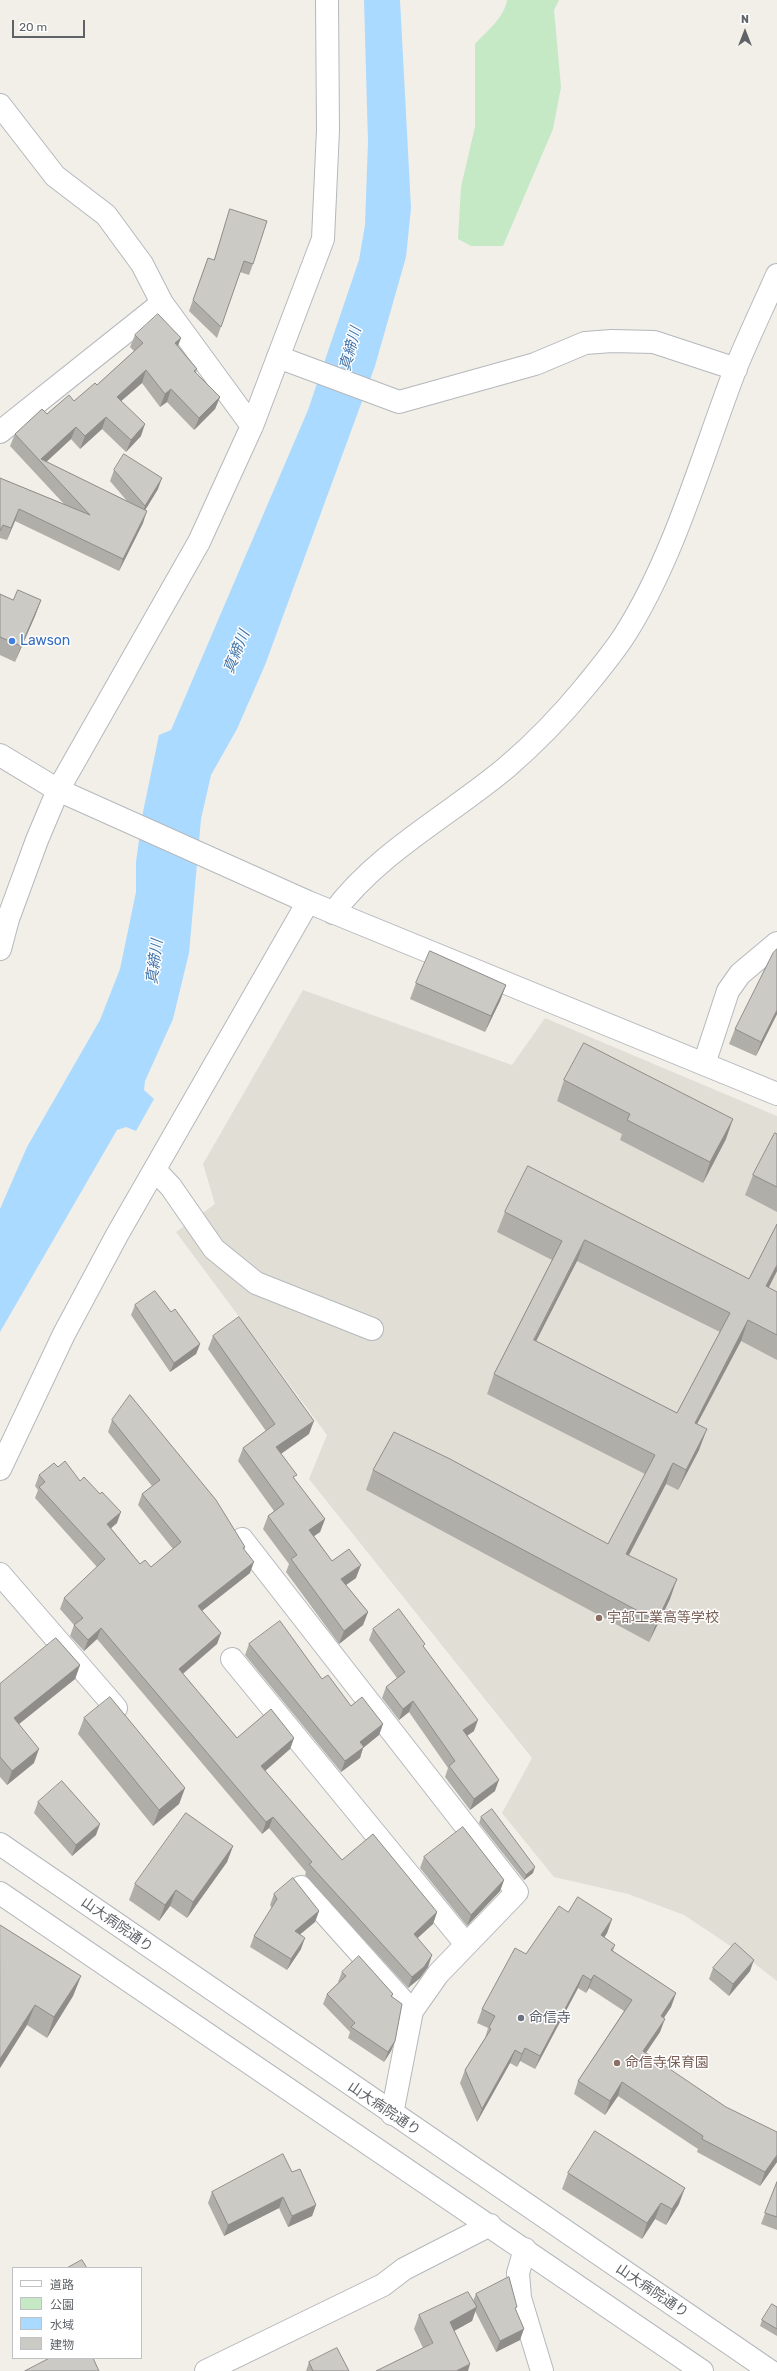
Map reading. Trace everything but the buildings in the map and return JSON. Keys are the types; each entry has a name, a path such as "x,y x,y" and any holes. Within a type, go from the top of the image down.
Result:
{"street":[{"path":"0,949 8,918 37,840 58,790 200,542 252,426 287,360 323,239 328,130 327,0"},
{"path":"0,105 55,176 106,215 142,264 162,303 252,426"},
{"path":"333,913 358,882 453,806 506,768 534,743 585,687 624,635 661,563 698,474 736,369 777,275"},
{"path":"0,432 162,303"},
{"path":"287,360 399,402 535,364 585,343 612,341 654,342 736,369"},
{"path":"0,755 58,790 333,913 777,1094"},
{"path":"0,1469 64,1334 155,1170 308,902"},
{"path":"704,1064 728,991 740,974 777,943"},
{"path":"155,1170 171,1188 214,1249 256,1283 372,1329"},
{"path":"242,1538 517,1892 465,1943 438,1974 412,2011 392,2114"},
{"path":"0,1574 116,1708"},
{"path":"232,1659 465,1943"},
{"name":"山大病院通り","path":"0,1844 392,2114 770,2371"},
{"path":"301,1887 412,2011"},
{"path":"0,1893 525,2249 691,2367"},
{"path":"206,2371 383,2285 404,2268 490,2225"},
{"path":"525,2249 518,2273 520,2298 542,2371"}],"shaded area":[{"name":"宇部工業高等学校","path":"303,990 512,1065 545,1018 777,1116 777,1981 741,1953 684,1915 628,1894 554,1877 502,1813 532,1758 309,1479 327,1435 176,1232 215,1204 203,1164"}],"green space":[{"path":"507,0 559,0 554,10 561,87 553,129 503,246 471,246 458,239 461,187 475,127 475,44 499,18 506,6"}],"water":[{"name":"真締川","path":"364,0 400,0 411,208 406,257 375,366 265,665 237,729 211,775 201,819 189,953 173,1019 145,1081 144,1090 154,1099 136,1131 126,1127 117,1130 0,1332 0,1209 27,1147 100,1020 120,969 136,892 136,862 143,812 159,735 171,730 308,410 359,260 365,225 368,142"}],"place":[{"name":"Lawson","path":"12,641"},
{"name":"宇部工業高等学校","path":"599,1618"},
{"name":"命信寺","path":"521,2018"},
{"name":"命信寺保育園","path":"617,2063"}]}
